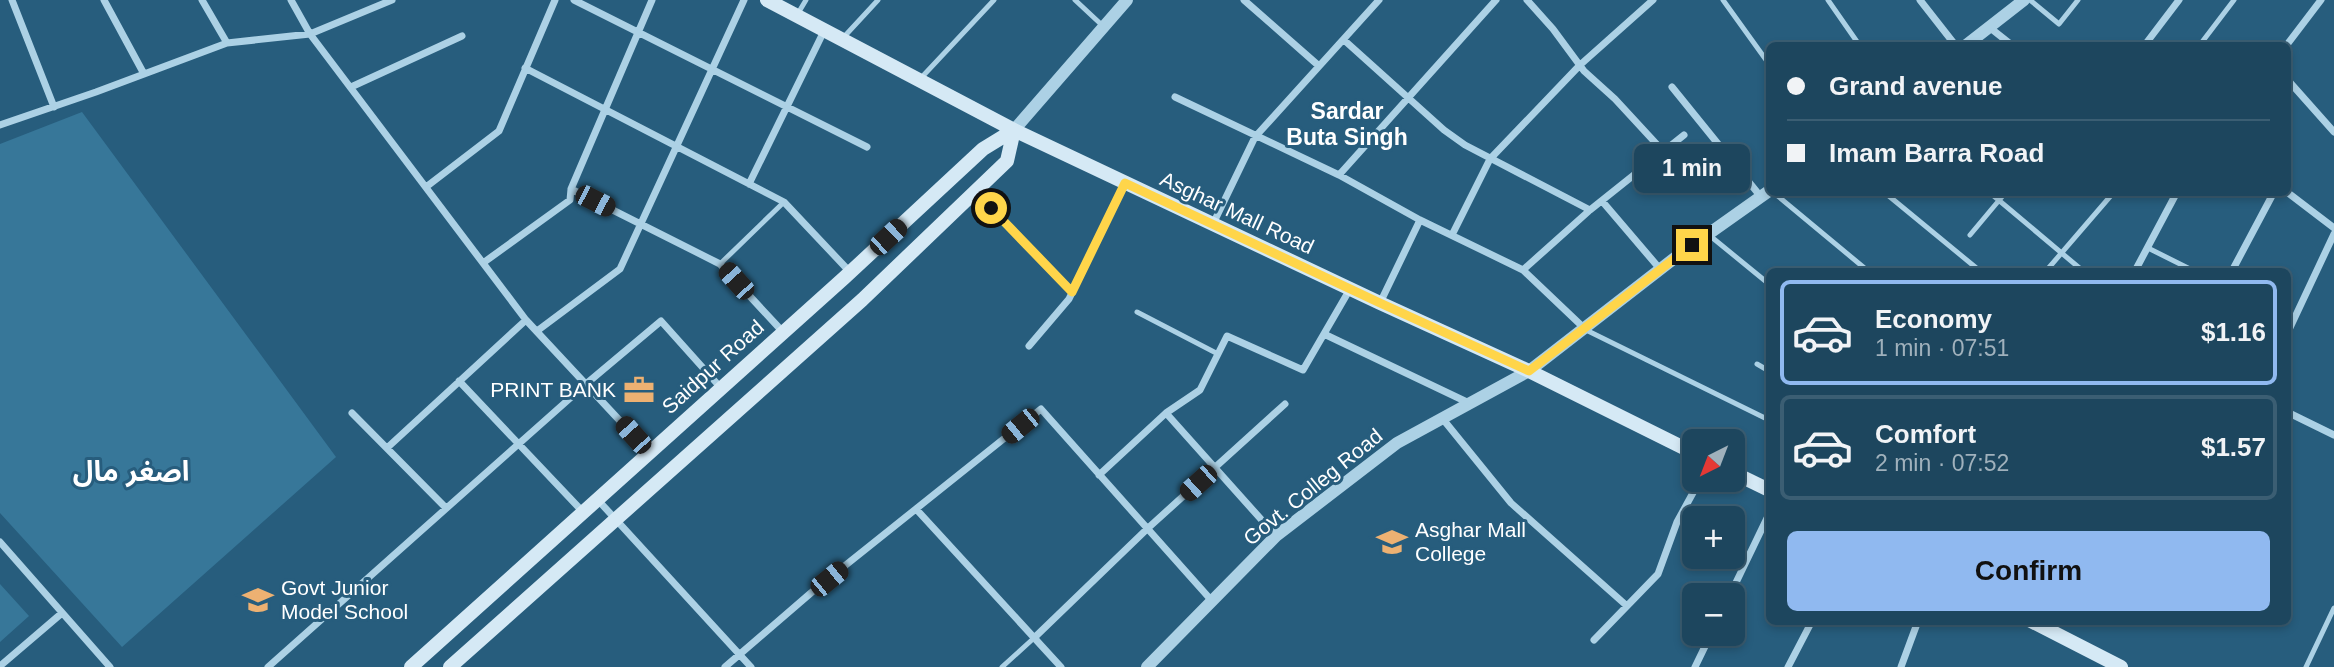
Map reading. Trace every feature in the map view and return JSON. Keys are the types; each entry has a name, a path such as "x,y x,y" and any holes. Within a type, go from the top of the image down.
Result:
{"main road":[{"name":"Asghar Mall Road","path":"768,0 1014,130 1529,371 1682,447"},
{"name":"Saidpur Road","path":"450,667 862,300 1007,161 1014,130"},
{"name":"Saidpur Road","path":"411,667 851,272 983,149 1014,130"},
{"path":"1745,478 1766,489"},
{"path":"2039,625 2120,667"}],"street":[{"path":"12,0 54,107"},
{"path":"104,0 144,74"},
{"path":"202,0 227,43"},
{"path":"291,0 310,34 526,320 649,452"},
{"path":"0,124 54,107 227,43 310,34 392,0"},
{"path":"426,187 499,131 555,0"},
{"path":"574,0 867,147"},
{"path":"483,263 570,200 572,189 652,0"},
{"path":"537,331 620,269 744,0"},
{"name":"Saidpur Road","path":"1014,130 1127,0"},
{"path":"1339,175 1496,0"},
{"path":"1527,0 1580,65 1663,151"},
{"path":"1452,235 1490,159 1580,65 1653,0"},
{"path":"1920,0 1953,42"},
{"path":"2147,42 2179,0"},
{"path":"2289,42 2321,0"},
{"path":"1213,224 1255,136 1377,1"},
{"path":"1249,2 1319,66"},
{"path":"1970,42 2018,2"},
{"path":"1989,27 2008,42"},
{"path":"749,184 825,30"},
{"path":"351,87 462,36"},
{"path":"1344,40 1444,130 1490,159 1590,210"},
{"path":"526,68 784,202 851,272"},
{"path":"2291,84 2334,132"},
{"path":"1672,88 1766,191"},
{"path":"1175,97 1339,175 1420,220 1523,270 1584,328"},
{"path":"1523,270 1590,210 1684,135"},
{"path":"1028,346 1069,299 1125,183"},
{"path":"572,189 720,264 783,333"},
{"path":"975,191 1072,292"},
{"name":"Govt. Colleg Road","path":"1147,667 1276,536 1397,443 1529,371 1660,269 1766,194"},
{"path":"2291,195 2334,228"},
{"path":"2137,268 2175,196"},
{"path":"2234,268 2272,196"},
{"path":"1602,201 1660,269"},
{"path":"1380,303 1420,220"},
{"path":"2291,319 2334,234"},
{"path":"1099,475 1166,413 1200,390 1227,336 1303,370 1350,289"},
{"path":"387,448 526,320"},
{"path":"268,667 586,384 661,321 721,388"},
{"path":"1324,334 1469,403"},
{"path":"459,382 583,512"},
{"path":"1034,638 1147,529 1285,404"},
{"path":"725,667 812,592 1041,409 1212,601"},
{"path":"352,413 446,508"},
{"path":"1166,413 1276,536"},
{"path":"2291,414 2334,435"},
{"path":"1442,418 1511,503 1627,606"},
{"path":"1594,640 1658,574 1677,522 1693,492"},
{"path":"597,499 751,667"},
{"path":"916,509 1061,667"},
{"path":"1736,583 1766,520"},
{"path":"0,542 110,667"},
{"path":"0,666 62,613"},
{"path":"1788,667 1810,625"},
{"path":"1901,667 1917,625"},
{"path":"1695,667 1705,646"}],"lane":[{"path":"797,15 806,0"},
{"path":"842,39 878,0"},
{"path":"919,80 994,0"},
{"path":"1075,0 1104,27"},
{"path":"1723,0 1766,60"},
{"path":"1828,0 1857,42"},
{"path":"2030,0 2059,24 2078,0"},
{"path":"2202,42 2235,0"},
{"path":"1772,196 1864,268"},
{"path":"1889,196 1976,268"},
{"path":"1993,196 2080,268"},
{"path":"1970,235 2003,196"},
{"path":"2049,268 2111,196"},
{"path":"720,264 784,202"},
{"path":"1708,234 1766,282"},
{"path":"2148,248 2188,268"},
{"path":"1137,312 1219,354"},
{"path":"1584,328 1766,419"},
{"path":"1757,364 1766,368"},
{"path":"2306,667 2334,608"},
{"path":"1002,667 1034,638"}],"shaded area":[{"path":"82,112 336,457 122,647 0,513 0,144"},
{"path":"0,584 29,616 0,642"}],"place":[{"name":"PRINT BANK","path":"639,390"},
{"name":"Asghar Mall College","path":"1392,542"},
{"name":"Govt Junior Model School","path":"258,600"}],"district":[{"name":"Sardar Buta Singh","path":"1347,124"},
{"name":"اصغر مال","path":"131,471"}],"route":[{"path":"991,208 1072,292 1125,183 1529,371 1692,245"}]}
